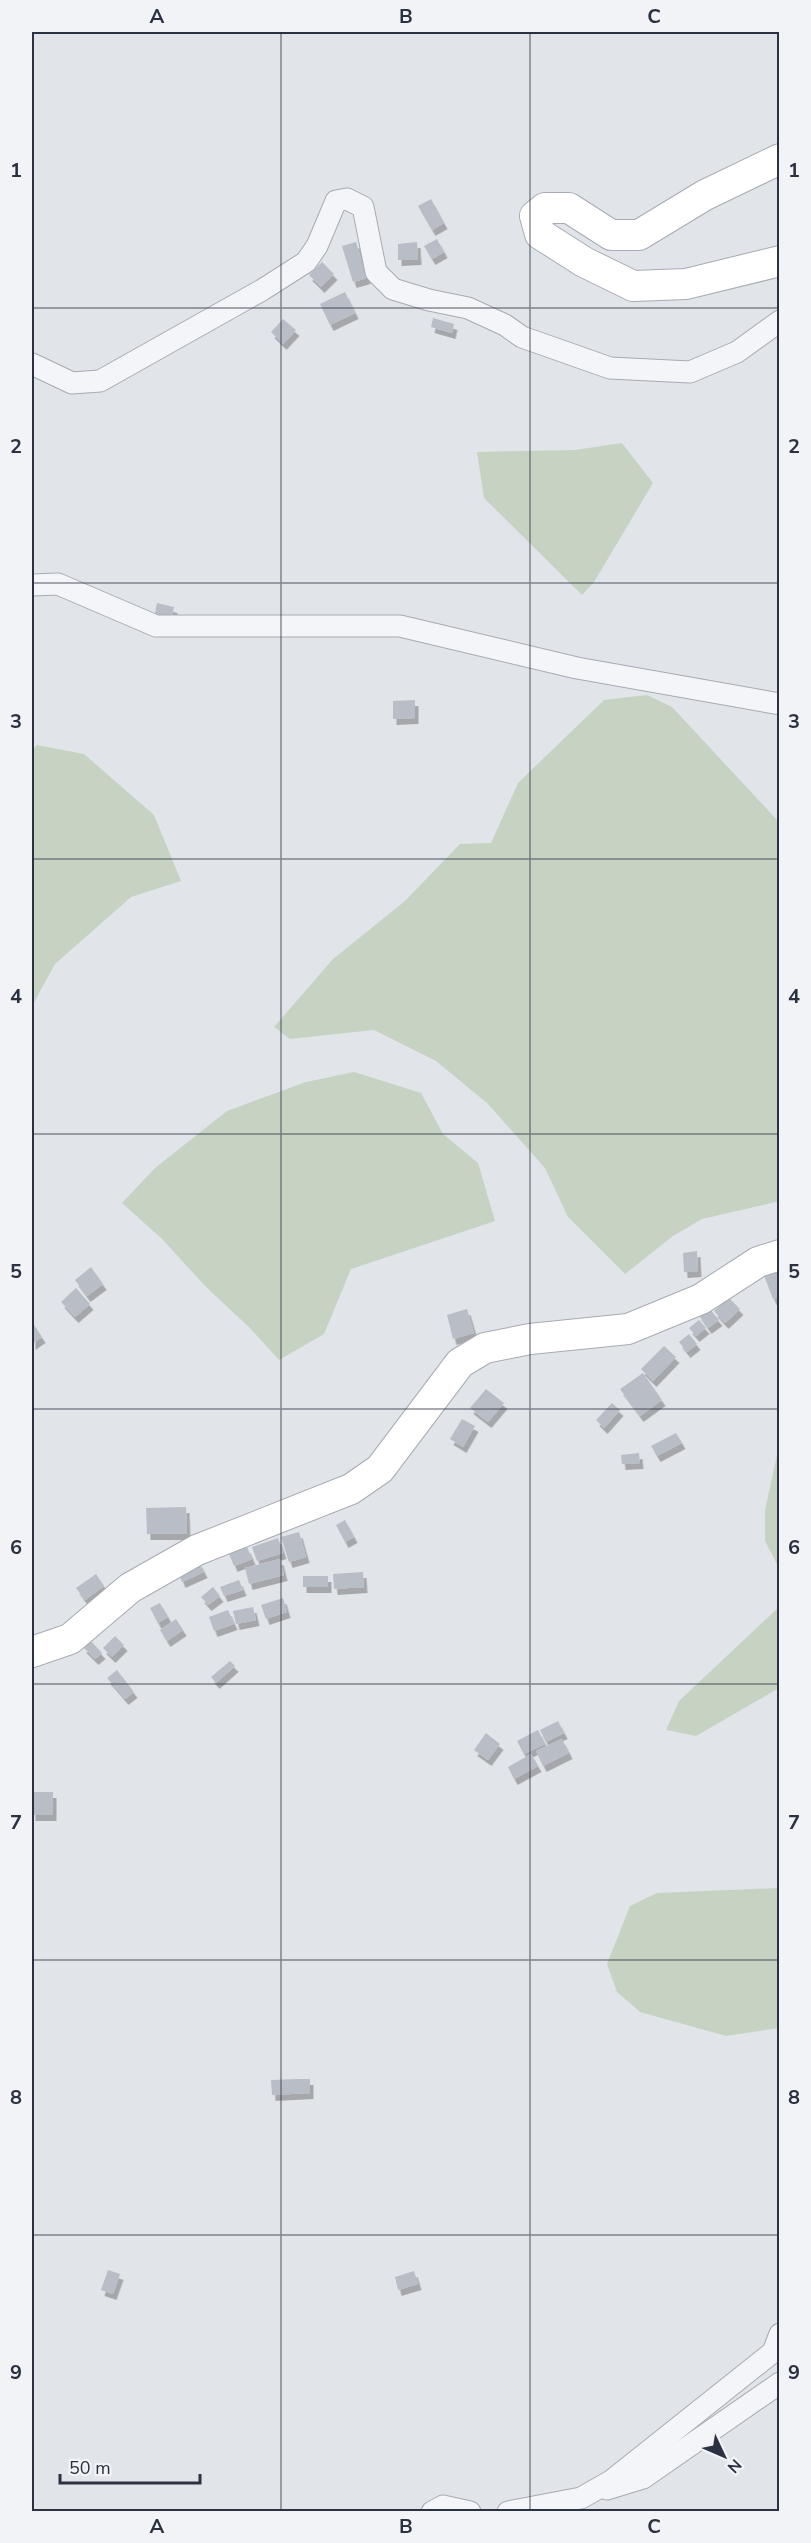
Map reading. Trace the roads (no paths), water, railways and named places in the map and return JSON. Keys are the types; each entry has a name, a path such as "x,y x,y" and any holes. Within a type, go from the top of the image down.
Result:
{"main road":[{"path":"780,159 705,195 639,235 611,235 569,208 545,208 535,216 540,234 584,262 633,286 686,284 780,261"},
{"path":"32,1652 70,1639 130,1588 197,1550 351,1489 380,1469 460,1364 485,1348 530,1339 628,1329 701,1299 758,1262 780,1255"}],"street":[{"path":"32,364 72,383 100,381 262,290 306,261 317,246 336,201 347,199 363,207 376,272 393,289 429,300 468,308 505,325 522,337 610,368 690,372 737,352 780,321"},
{"path":"32,585 58,584 156,626 400,626 577,668 780,704"},
{"path":"586,2495 611,2481 773,2352 780,2334"},
{"path":"508,2511 586,2495 643,2478 780,2383"},
{"path":"432,2511 443,2506 470,2511"}]}
